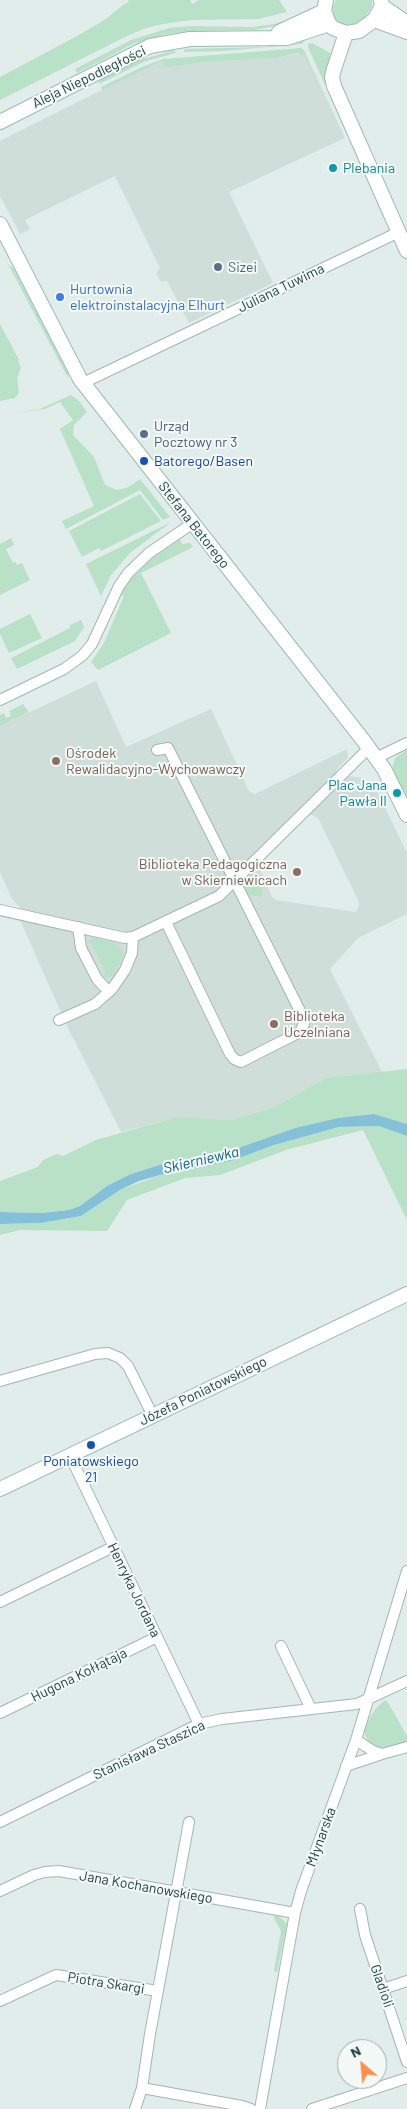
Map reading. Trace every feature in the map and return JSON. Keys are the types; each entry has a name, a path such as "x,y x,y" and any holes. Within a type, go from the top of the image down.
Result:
{"street":[{"path":"326,12 334,28 346,33 359,31 374,20 381,3 407,23"},
{"name":"Aleja Niepodległości","path":"0,122 150,46 190,39 270,37 326,12"},
{"path":"374,20 407,32"},
{"path":"346,33 334,69 333,83 407,251"},
{"name":"Stefana Batorego","path":"0,224 70,361 83,382 372,753 387,775 407,815"},
{"name":"Juliana Tuwima","path":"83,382 399,232"},
{"path":"0,700 64,669 82,656 92,644 119,586 129,572 149,553 193,523"},
{"path":"0,910 126,938 133,937 219,896 372,753 407,743"},
{"path":"157,750 168,748 303,1017 302,1029 295,1036 241,1062 234,1059 166,922"},
{"path":"78,927 81,948 97,979 109,992"},
{"path":"59,1020 94,1004 109,992 125,970 134,949 133,937"},
{"name":"Józefa Poniatowskiego","path":"0,1489 407,1294"},
{"path":"0,1382 95,1354 108,1353 120,1358 128,1366 153,1416"},
{"name":"Henryka Jordana","path":"70,1456 200,1724"},
{"path":"0,1602 113,1547"},
{"name":"Młynarska","path":"260,2109 295,1913 301,1891 356,1740 407,1571"},
{"name":"Hugona Kołłątaja","path":"0,1713 157,1637"},
{"path":"281,1646 311,1709"},
{"name":"Stanisława Staszica","path":"0,1822 200,1724 222,1719 348,1706 367,1701 407,1681"},
{"path":"356,1740 372,1751 382,1754"},
{"path":"346,1766 407,1747"},
{"path":"135,2109 142,2088 189,1822"},
{"name":"Jana Kochanowskiego","path":"0,1891 34,1875 59,1871 295,1913"},
{"name":"Gladioli","path":"360,1909 362,1924 407,2062"},
{"name":"Piotra Skargi","path":"0,2001 56,1976 158,1991"},
{"path":"383,1989 407,1981"},
{"path":"312,2109 407,2078"},
{"path":"142,2088 251,2109"}],"shaded area":[{"path":"305,52 345,138 229,192 273,283 189,323 167,281 160,281 156,274 160,268 115,176 25,220 30,229 20,234 0,196 0,141 162,60 166,68 204,62 276,58"},
{"path":"96,681 126,747 211,709 249,791 255,794 347,749 348,758 336,770 343,779 347,776 364,778 369,788 374,785 407,853 407,914 358,938 330,969 382,1072 326,1078 275,1107 231,1120 177,1117 121,1132 67,1026 21,922 23,911 12,899 0,872 0,726","holes":["312,815 318,818 359,902 356,912 276,900 272,897 258,865 307,816"]}],"green space":[{"path":"128,0 190,0 192,4 199,0 279,0 287,12 258,19 191,20 146,28 0,100 0,77 106,19 129,2"},
{"path":"336,0 372,0 372,6 364,19 354,24 344,25 333,16 333,7"},
{"path":"296,17 280,25 254,30 193,31 167,34 135,43 77,73 75,69 131,40 169,28 191,26 252,27 274,24"},
{"path":"304,37 305,40 302,44 223,51 184,52 185,49 265,47"},
{"path":"312,43 330,53 325,85 308,47 308,44"},
{"path":"301,48 304,50 322,94 305,56 298,53 276,58 204,62 166,68 162,61 103,90 101,87 163,59"},
{"path":"174,50 176,53 146,61 99,84 100,80 140,60"},
{"path":"8,264 14,269 68,373 68,378"},
{"path":"0,324 19,360 21,368 17,378 19,393 15,398 0,401"},
{"path":"71,395 79,401 87,412 74,425 73,435 94,457 105,485 117,490 129,487 140,479 170,517 163,520 140,490 66,529 62,521 94,506 60,429 73,420 60,402 45,409 0,415 40,409"},
{"path":"140,494 161,521 101,551 99,548 82,557 69,531"},
{"path":"171,522 130,553 111,575 101,596 86,564"},
{"path":"11,538 14,545 6,549 13,563 16,562 17,565 22,563 30,580 0,595 0,544"},
{"path":"180,539 182,544 190,543 193,547 141,573 171,633 98,670 91,662 104,643 124,596 121,595 128,582 145,563"},
{"path":"30,614 42,638 9,653 0,634 0,629"},
{"path":"81,620 84,627 75,641 17,669 11,658 70,628 70,625"},
{"path":"23,704 29,712 0,726 0,715 4,713 6,718 11,716 9,711"},
{"path":"407,750 407,802 392,769 395,758"},
{"path":"249,873 253,874 263,893 261,897 250,895 244,890 244,880"},
{"path":"93,938 114,943 123,950 122,959 111,977 105,977 102,974 106,973 92,944 87,943"},
{"path":"407,1069 407,1124 374,1114 338,1118 295,1128 227,1152 173,1161 107,1186 80,1206 69,1210 42,1213 0,1212 0,1181 38,1167 43,1160 57,1154 63,1156 96,1140 177,1117 231,1120 275,1107 326,1078"},
{"path":"380,1126 407,1136 407,1220 363,1130 286,1150 220,1175 185,1178 127,1200 107,1231 20,1230 0,1235 0,1224 41,1223 81,1216 120,1190 160,1175 231,1161 274,1145 339,1127"},
{"path":"385,1700 407,1736 407,1742 378,1749 368,1742 364,1731 376,1708"},
{"path":"275,1915 287,1924 277,1972 274,1971 281,1931 274,1918"}],"water":[{"name":"Skierniewka","path":"374,1114 407,1124 407,1136 379,1126 339,1127 274,1145 231,1161 139,1181 120,1190 81,1216 41,1223 0,1224 0,1212 42,1213 69,1210 80,1206 107,1186 131,1174 173,1161 227,1152 295,1128 338,1118"}],"place":[{"name":"Plebania","path":"333,168"},
{"name":"Sizei","path":"218,267"},
{"name":"Hurtownia elektroinstalacyjna Elhurt","path":"60,297"},
{"name":"Urząd Pocztowy nr 3","path":"144,434"},
{"name":"Batorego/Basen","path":"144,461"},
{"name":"Ośrodek Rewalidacyjno-Wychowawczy","path":"56,761"},
{"name":"Plac Jana Pawła II","path":"397,793"},
{"name":"Biblioteka Pedagogiczna w Skierniewicach","path":"297,872"},
{"name":"Biblioteka Uczelniana","path":"274,1024"},
{"name":"Poniatowskiego 21","path":"91,1445"}]}
